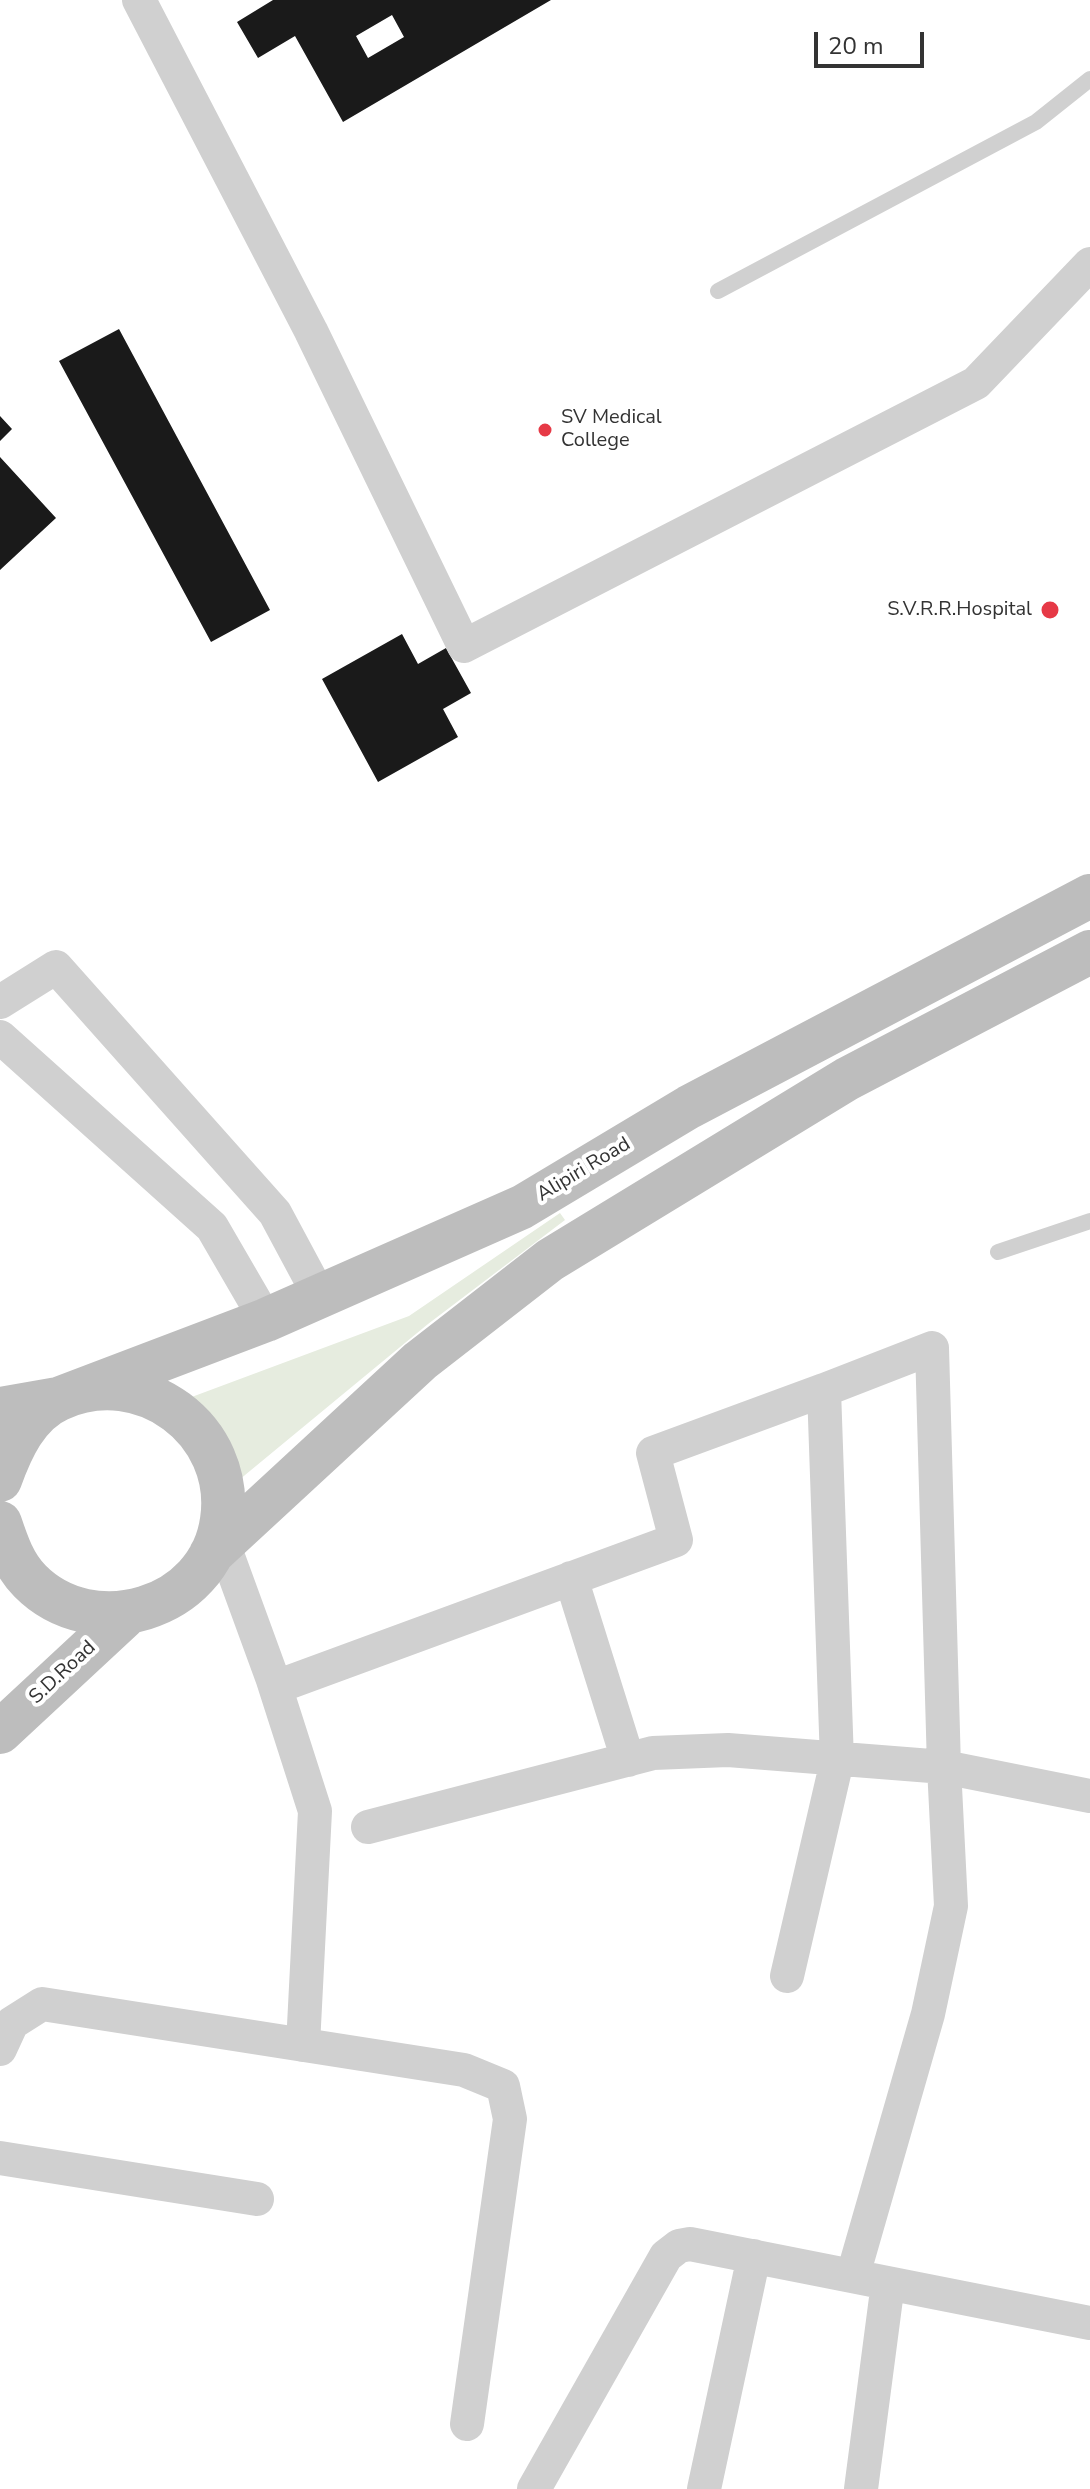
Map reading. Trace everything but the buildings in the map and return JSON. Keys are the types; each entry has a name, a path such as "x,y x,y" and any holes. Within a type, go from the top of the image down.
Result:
{"street":[{"path":"139,0 311,331 464,646 976,383 1090,264"},
{"name":"Alipiri Road","path":"58,1399 266,1320 522,1207 689,1107 1090,896"},
{"path":"3,1541 29,1581 58,1603 91,1614 127,1614 161,1604 190,1583 217,1549 420,1361 550,1260 847,1079 1090,952"},
{"path":"0,1002 56,967 275,1213 319,1295"},
{"path":"0,1037 212,1227 266,1320"},
{"path":"273,1680 287,1683 676,1540 653,1453 932,1348 951,1906 928,2014 853,2275"},
{"path":"0,1409 95,1389 130,1389 164,1401 192,1422 212,1451 222,1485 222,1521 217,1549 273,1680 315,1811 303,2045"},
{"path":"787,1976 837,1761 824,1390"},
{"path":"0,1480 11,1448 32,1420 58,1399"},
{"path":"571,1578 628,1760"},
{"name":"S.D.Road","path":"0,1732 127,1614"},
{"path":"368,1827 653,1753 728,1750 837,1761 944,1767 1090,1796"},
{"path":"0,2049 12,2023 42,2004 464,2070 503,2086 510,2119 467,2424"},
{"path":"0,2158 257,2199"},
{"path":"534,2489 666,2256 679,2246 690,2244 888,2283 1088,2314"},
{"path":"704,2489 754,2256"},
{"path":"861,2489 888,2283"}],"lane":[{"path":"718,291 1036,122 1090,79"},
{"path":"998,1252 1090,1221"}],"shaded area":[{"path":"560,1213 565,1220 428,1324 239,1480 189,1398 409,1316"}],"place":[{"name":"SV Medical College","path":"545,430"},
{"name":"S.V.R.R.Hospital","path":"1050,610"}]}
